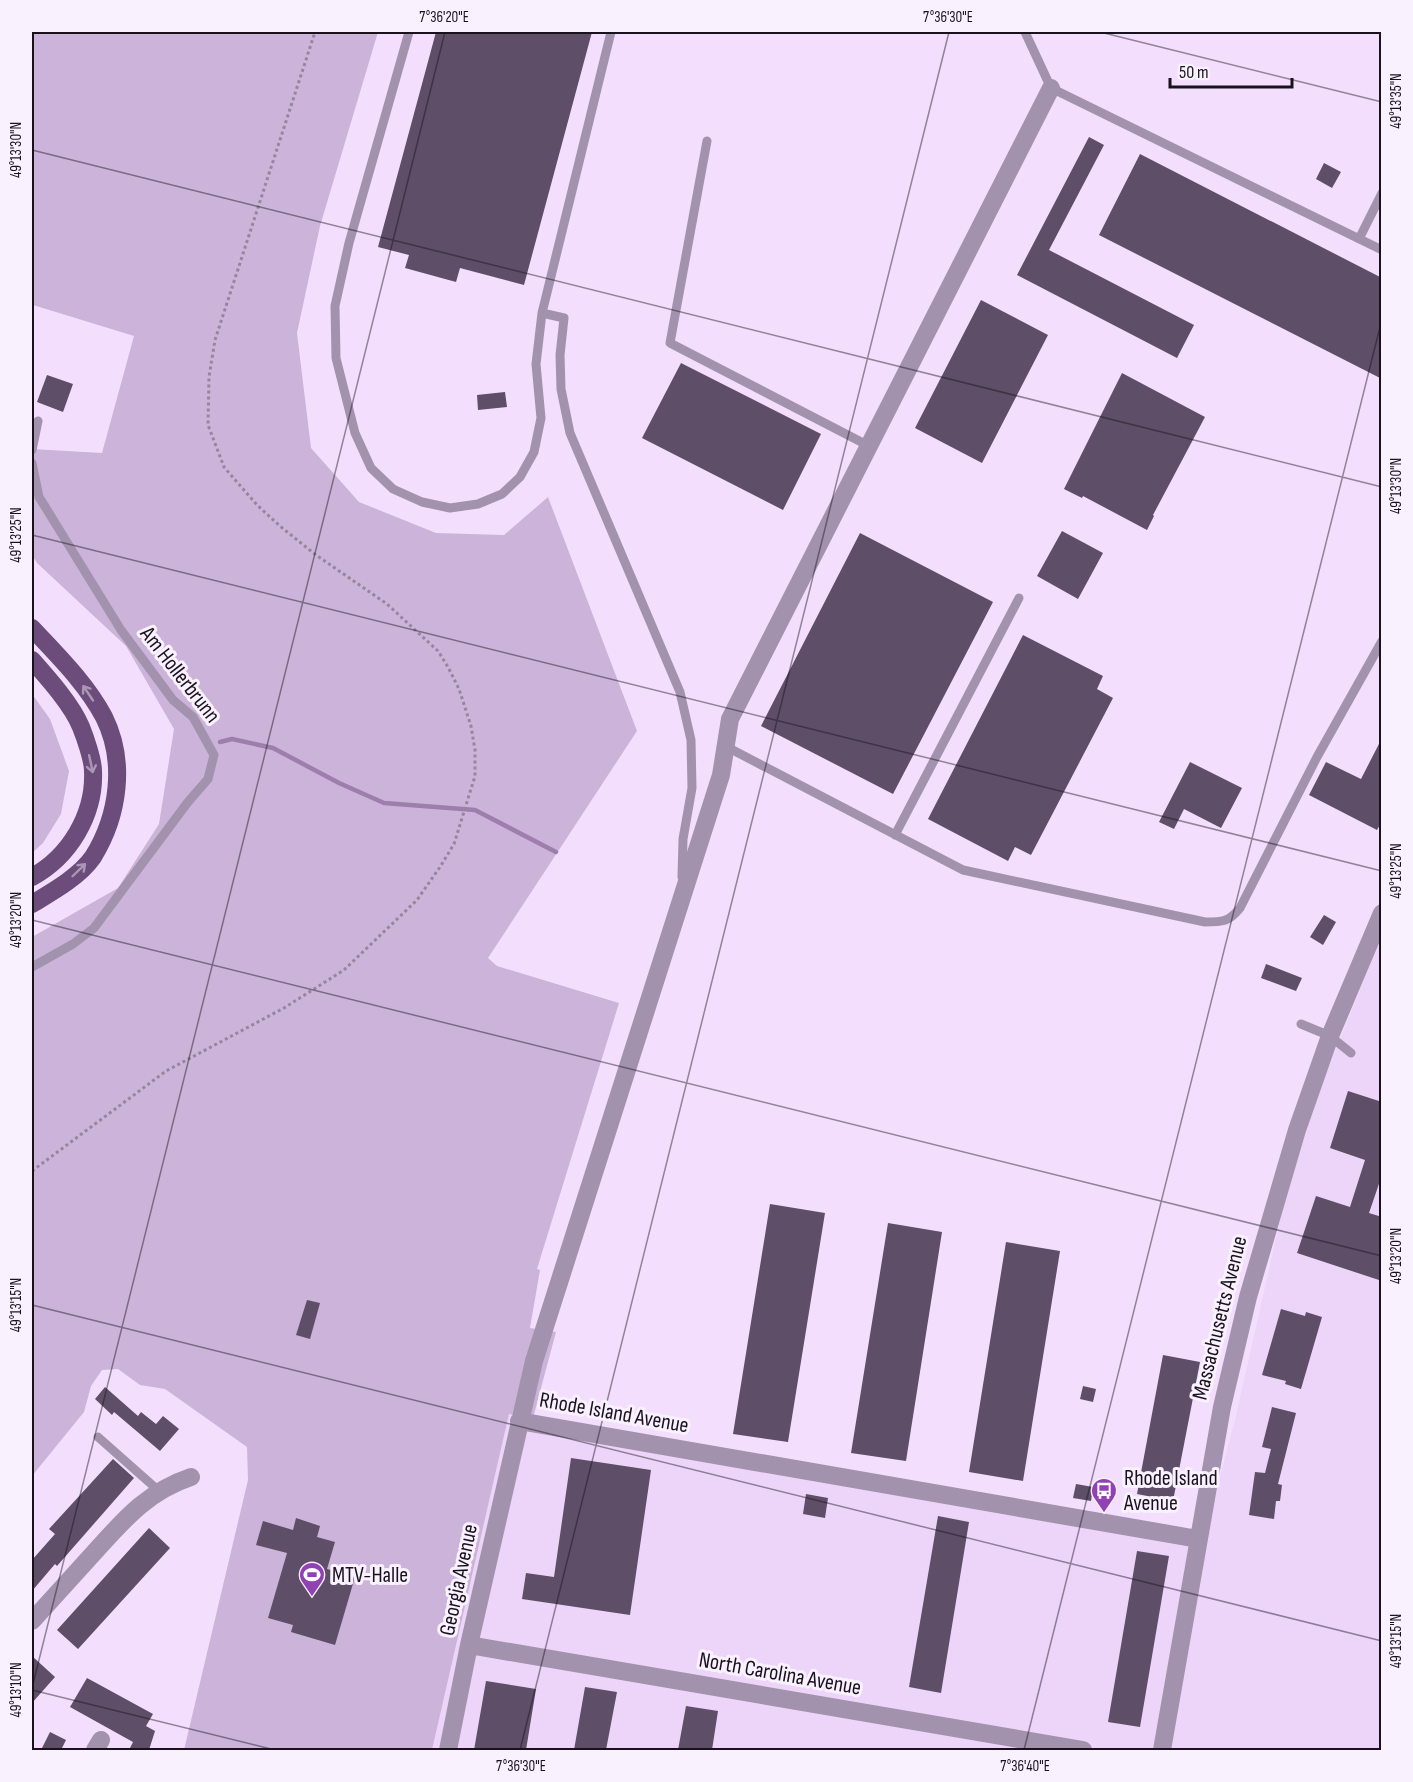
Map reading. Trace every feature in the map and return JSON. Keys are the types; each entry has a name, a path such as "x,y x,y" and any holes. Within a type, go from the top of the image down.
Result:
{"main road":[{"path":"32,628 76,676 103,716 114,744 118,771 113,815 92,858 63,885 32,904"},
{"path":"32,660 51,682 81,726 93,770 90,808 71,844 43,871 32,877"}],"street":[{"name":"Georgia Avenue","path":"448,1750 469,1645 537,1350 721,776 730,718 1052,88"},
{"name":"Massachusetts Avenue","path":"1162,1750 1222,1407 1248,1297 1297,1130 1330,1036 1382,913"},
{"name":"Rhode Island Avenue","path":"519,1421 1198,1539"},
{"path":"32,1621 131,1512 171,1484 191,1477"},
{"name":"North Carolina Avenue","path":"469,1645 1083,1750"}],"lane":[{"path":"409,32 349,243 335,306 336,358 355,433 371,468 393,489 422,502 450,508 478,504 502,494 520,477 534,452 541,418 536,364 542,313 610,32"},
{"path":"1025,32 1052,88 1382,250"},
{"path":"708,141 670,343 869,446"},
{"path":"1359,239 1382,193"},
{"path":"542,313 564,318 560,355 561,389 570,433 680,692 691,740 692,788 682,839 682,898"},
{"path":"32,450 38,421"},
{"name":"Am Hollerbrunn","path":"32,463 39,497 121,630 173,700 194,717 214,755 208,778 94,928 73,944 32,967"},
{"path":"895,835 1019,598"},
{"path":"725,746 963,870 1205,922 1219,922 1232,918 1240,908 1317,757 1382,641"},
{"path":"1301,1024 1330,1036 1351,1053"},
{"path":"98,1437 159,1491"}],"path":[{"path":"32,1171 166,1071 284,1008 344,970 417,900 440,867 454,844 475,777 475,750 471,726 459,689 438,651 387,604 316,555 257,505 224,467 208,424 209,377 215,340 315,32"}],"shaded area":[{"path":"32,32 378,32 320,226 297,333 311,448 359,502 436,533 504,535 548,497 637,731 488,958 497,966 619,1003 537,1269 540,1270 530,1328 556,1332 533,1418 509,1414 432,1750 184,1750 248,1480 247,1447 165,1389 140,1385 118,1369 102,1370 91,1386 84,1412 32,1476 32,937 118,888 159,824 174,729 126,646 37,563 32,555 32,449 102,453 134,336 33,305 32,308"},
{"path":"32,694 50,719 69,771 61,814 43,843 32,853"},
{"path":"1381,938 1381,1750 432,1750 509,1414 1202,1544 1235,1420 1285,1198 1321,1086"}],"building":[{"path":"436,32 592,32 524,285 460,268 456,282 405,268 409,255 378,247"},
{"path":"1089,137 1104,145 1049,250 1194,325 1177,358 1017,275"},
{"path":"1140,154 1382,278 1382,379 1099,235"},
{"path":"1324,163 1341,172 1332,188 1316,179"},
{"path":"981,300 1048,335 982,463 915,428"},
{"path":"681,363 821,434 783,510 642,438"},
{"path":"1122,373 1205,417 1147,530 1083,496 1082,498 1064,489"},
{"path":"47,375 73,384 63,412 37,402"},
{"path":"505,392 507,407 478,410 477,395"},
{"path":"1062,531 1103,553 1078,599 1037,576"},
{"path":"860,533 993,602 893,794 761,726"},
{"path":"1023,635 1103,676 1097,689 1113,698 1031,855 1015,847 1008,861 928,819"},
{"path":"1382,738 1382,821 1377,830 1309,795 1326,762 1361,779"},
{"path":"1190,762 1242,788 1221,828 1184,809 1174,829 1159,822"},
{"path":"1324,915 1336,922 1323,945 1310,937"},
{"path":"1266,964 1302,978 1296,991 1261,978"},
{"path":"1348,1091 1382,1102 1382,1175 1369,1213 1382,1217 1382,1281 1297,1253 1316,1196 1350,1207 1365,1160 1330,1148"},
{"path":"770,1204 825,1213 788,1442 733,1434"},
{"path":"888,1223 942,1232 906,1461 851,1453"},
{"path":"1006,1242 1060,1251 1023,1481 969,1472"},
{"path":"307,1300 320,1303 310,1339 296,1335"},
{"path":"1281,1309 1305,1316 1306,1312 1322,1317 1301,1389 1285,1384 1286,1381 1262,1375"},
{"path":"1163,1355 1200,1362 1173,1501 1137,1494"},
{"path":"1083,1386 1096,1389 1093,1402 1080,1399"},
{"path":"105,1387 138,1416 141,1412 156,1424 163,1416 179,1429 160,1451 114,1412 112,1415 95,1399"},
{"path":"1272,1407 1296,1413 1278,1484 1282,1485 1280,1501 1276,1501 1274,1519 1249,1515 1255,1472 1265,1473 1271,1449 1262,1447"},
{"path":"571,1458 651,1470 630,1615 522,1599 526,1573 554,1577"},
{"path":"113,1459 134,1478 57,1566 55,1564 32,1591 32,1560 55,1534 49,1529"},
{"path":"1076,1484 1093,1487 1091,1501 1073,1498"},
{"path":"806,1494 828,1498 825,1518 803,1514"},
{"path":"938,1516 969,1522 941,1693 909,1687"},
{"name":"MTV-Halle","path":"296,1518 320,1526 317,1537 335,1542 327,1569 355,1577 335,1645 291,1632 293,1625 268,1618 287,1553 256,1545 263,1521 293,1530"},
{"path":"149,1528 170,1548 78,1649 57,1630"},
{"path":"1137,1551 1169,1556 1140,1727 1108,1722"},
{"path":"32,1656 55,1677 32,1703"},
{"path":"87,1678 153,1714 146,1726 155,1731 149,1750 129,1750 133,1742 70,1707"},
{"path":"486,1681 536,1689 526,1750 474,1750"},
{"path":"585,1687 617,1692 606,1750 574,1750"},
{"path":"686,1706 718,1711 712,1750 678,1750"},
{"path":"50,1732 66,1740 61,1750 41,1750"}],"waterway":[{"path":"220,742 232,739 273,748 339,783 384,803 475,810 556,852"}],"place":[{"name":"Rhode Island Avenue","path":"1104,1514"},
{"name":"MTV-Halle","path":"312,1598"}]}
